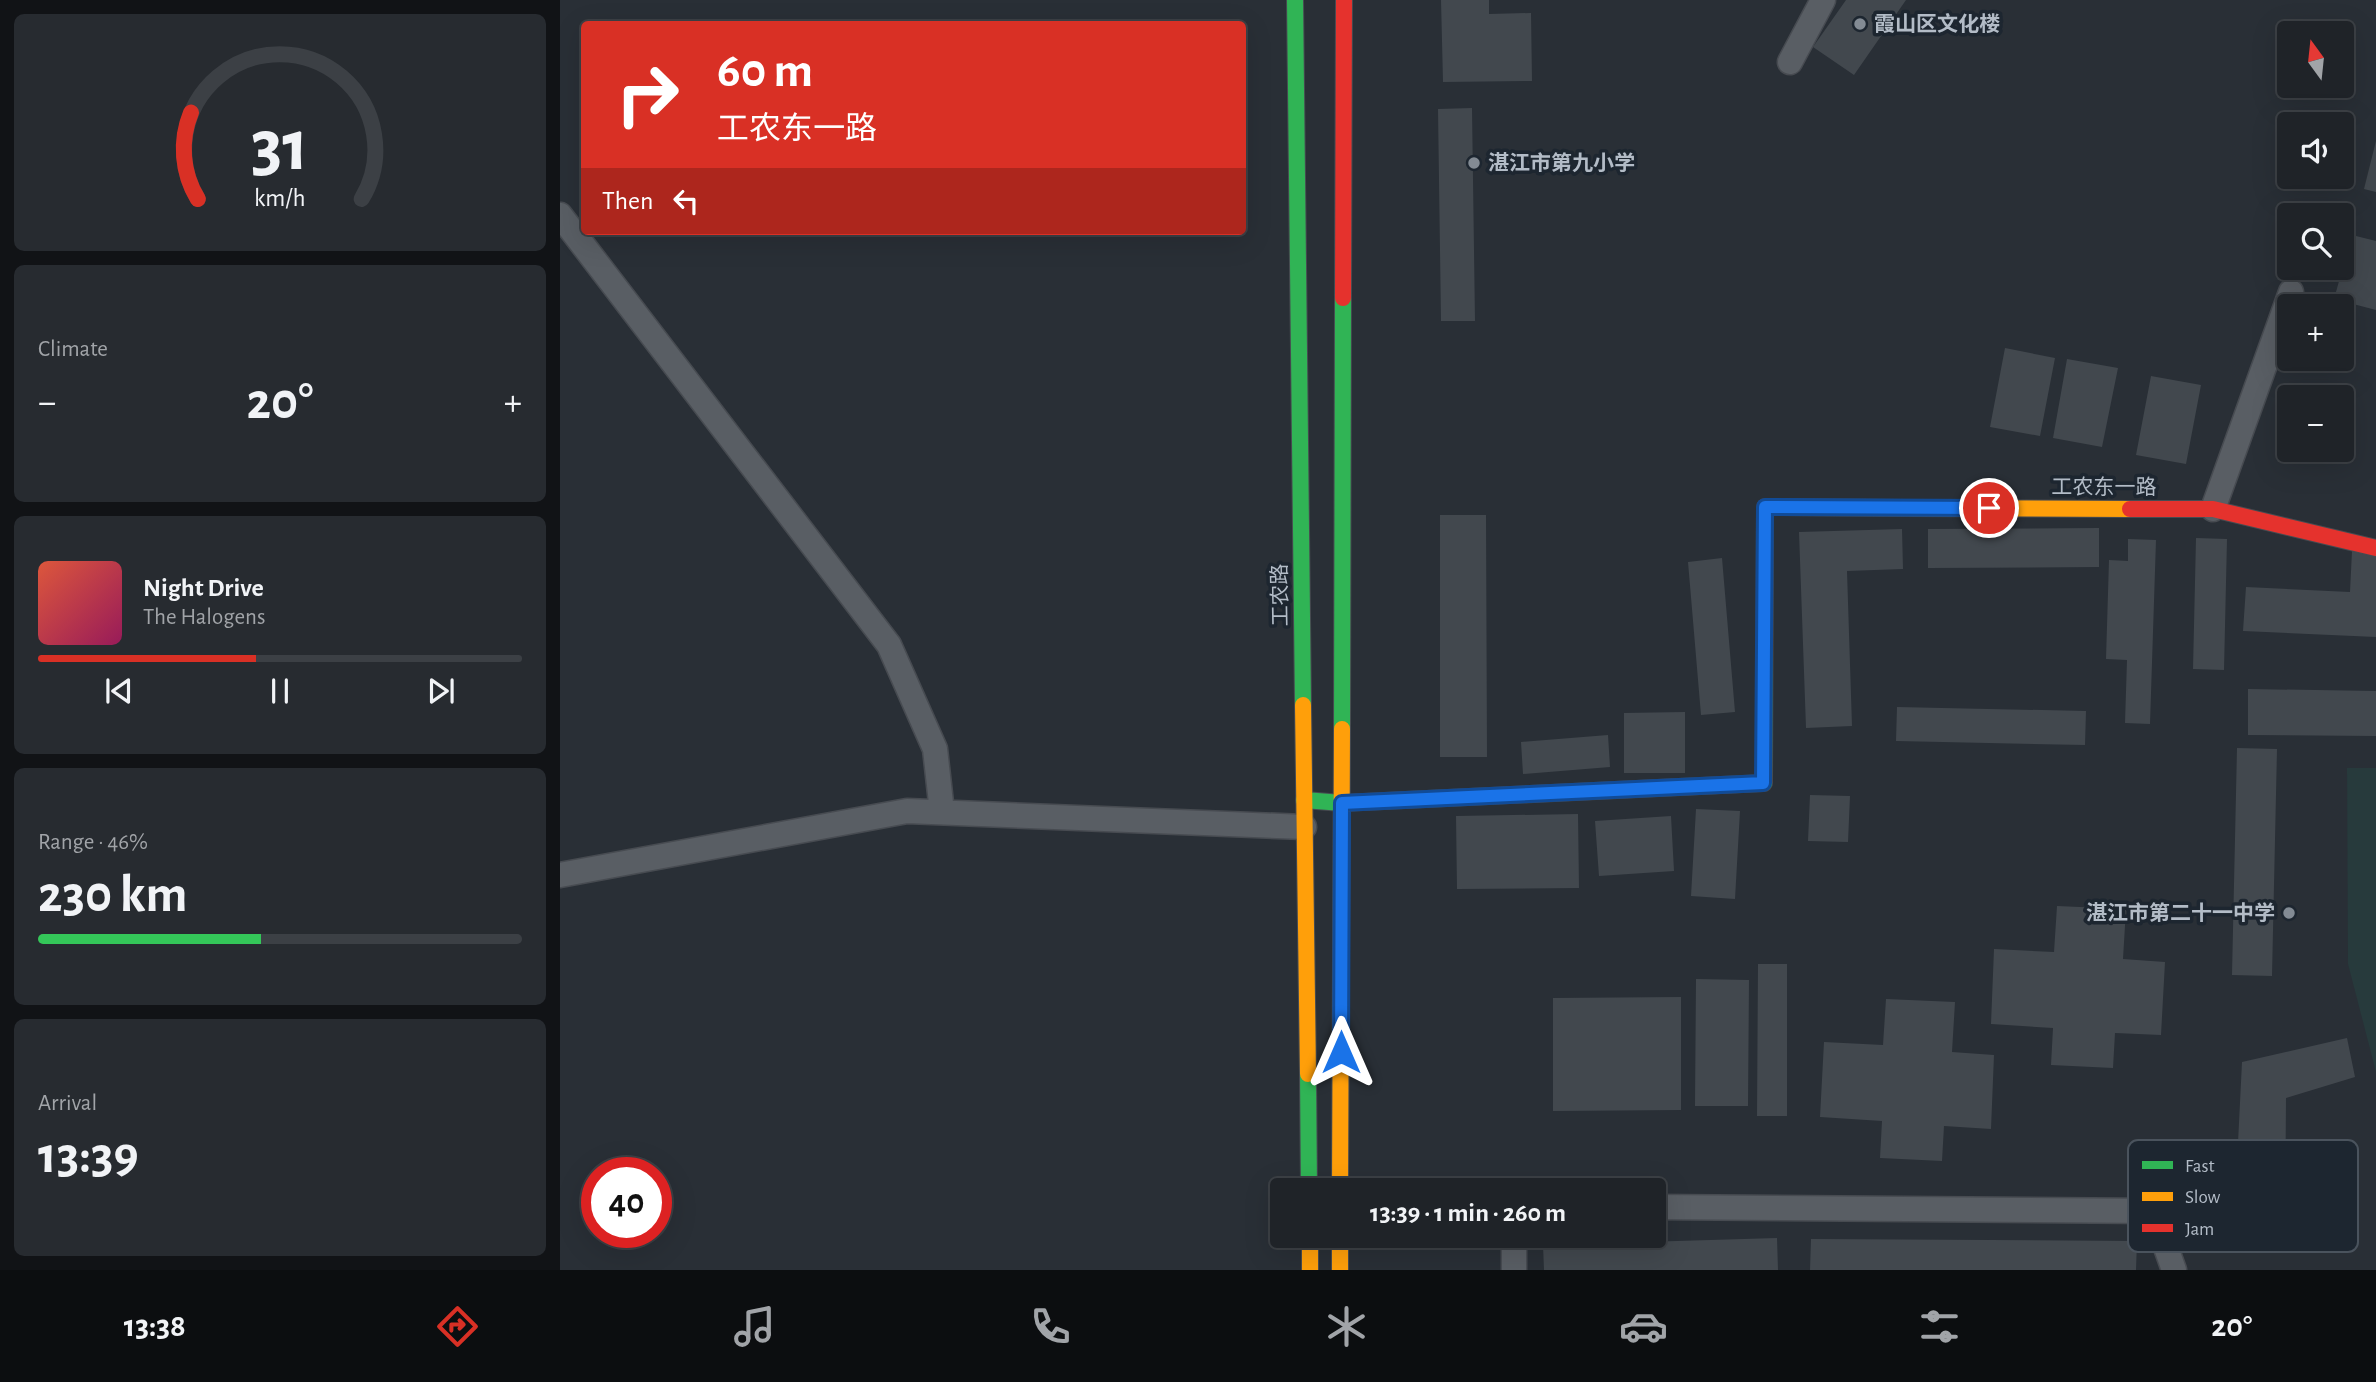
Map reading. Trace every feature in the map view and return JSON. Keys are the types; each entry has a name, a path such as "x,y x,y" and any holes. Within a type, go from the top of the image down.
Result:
{"street":[{"name":"工农路","path":"1295,0 1309,1178"},
{"path":"1340,1178 1344,0"},
{"path":"1790,62 1823,0"},
{"path":"560,215 889,645 935,749 942,812"},
{"path":"2291,292 2213,509 2376,548"},
{"name":"工农东一路","path":"1304,800 1342,803 1763,783 1765,507 2213,509"},
{"path":"560,875 907,811 1304,827"},
{"path":"1666,1207 2128,1212"},
{"path":"1310,1248 1310,1270"},
{"path":"1340,1248 1340,1270"},
{"path":"1514,1248 1514,1270"},
{"path":"2168,1252 2174,1270"}],"shaded area":[{"path":"2347,768 2376,768 2376,1072 2348,964"}],"building":[{"path":"1441,0 1489,0 1489,14 1531,13 1532,81 1443,82"},
{"name":"霞山区文化楼","path":"1846,0 1906,0 1854,75 1813,47"},
{"path":"1472,108 1475,321 1441,321 1438,109"},
{"path":"2376,141 2376,192 2364,189"},
{"path":"2354,236 2376,241 2376,310 2354,304 2354,294 2335,294 2339,280 2354,280"},
{"path":"2005,348 2055,358 2040,436 1990,427"},
{"path":"2067,359 2118,368 2102,447 2053,438"},
{"path":"2151,376 2201,385 2186,464 2136,455"},
{"path":"1440,515 1486,515 1487,757 1440,757"},
{"path":"2099,528 2099,567 1928,568 1928,529"},
{"path":"1902,529 1903,569 1847,571 1852,726 1806,728 1799,532"},
{"path":"2196,538 2227,539 2224,670 2193,669"},
{"path":"2128,539 2156,540 2150,724 2125,723 2127,660 2106,659 2109,560 2128,561"},
{"path":"2352,551 2376,552 2376,637 2243,631 2246,587 2350,592"},
{"path":"1722,558 1735,712 1701,715 1688,562"},
{"path":"2248,689 2376,691 2376,736 2248,735"},
{"path":"1897,707 2086,711 2085,745 1896,741"},
{"path":"1685,712 1685,773 1624,773 1624,713"},
{"path":"1608,735 1610,767 1523,774 1521,742"},
{"path":"2237,748 2277,749 2272,976 2232,975"},
{"path":"1810,795 1850,796 1848,842 1808,841"},
{"path":"1696,809 1740,811 1735,899 1691,896"},
{"path":"1578,814 1579,888 1457,889 1456,816"},
{"path":"1671,816 1674,871 1599,876 1595,821"},
{"path":"2057,906 2126,909 2123,959 2165,962 2161,1035 2115,1033 2113,1068 2051,1065 2053,1028 1991,1024 1994,949 2054,952"},
{"path":"1758,964 1787,964 1787,1116 1757,1116"},
{"path":"1696,979 1749,980 1748,1106 1695,1106"},
{"path":"1681,997 1681,1110 1553,1111 1553,998"},
{"path":"1886,999 1955,1002 1952,1052 1994,1055 1991,1129 1944,1126 1942,1161 1880,1158 1882,1121 1820,1117 1824,1042 1883,1045"},
{"path":"2347,1038 2355,1077 2286,1098 2286,1140 2238,1140 2242,1062"},
{"path":"1777,1238 1778,1270 1544,1270 1543,1248 1666,1248 1666,1241"},
{"path":"1811,1239 2128,1241 2128,1252 2137,1252 2136,1270 1810,1270"}],"traffic: fast":[{"path":"1295,0 1303,705"},
{"path":"1342,729 1343,298"},
{"path":"1304,800 1342,803 1764,783 1765,507 1901,508"},
{"path":"1308,1074 1309,1178"}],"traffic: slow":[{"path":"1901,508 2130,509"},
{"path":"1303,705 1308,1074"},
{"path":"1340,1178 1342,729"},
{"path":"1310,1248 1310,1270"},
{"path":"1340,1248 1340,1270"}],"traffic: jam":[{"path":"1343,298 1344,0"},
{"path":"2130,509 2213,509 2376,548"}],"place":[{"name":"霞山区文化楼","path":"1860,24"},
{"name":"湛江市第九小学","path":"1474,163"},
{"name":"湛江市第二十一中学","path":"2289,913"}],"route":[{"path":"1341,1052 1342,803 1763,783 1765,507 1989,508"}]}
